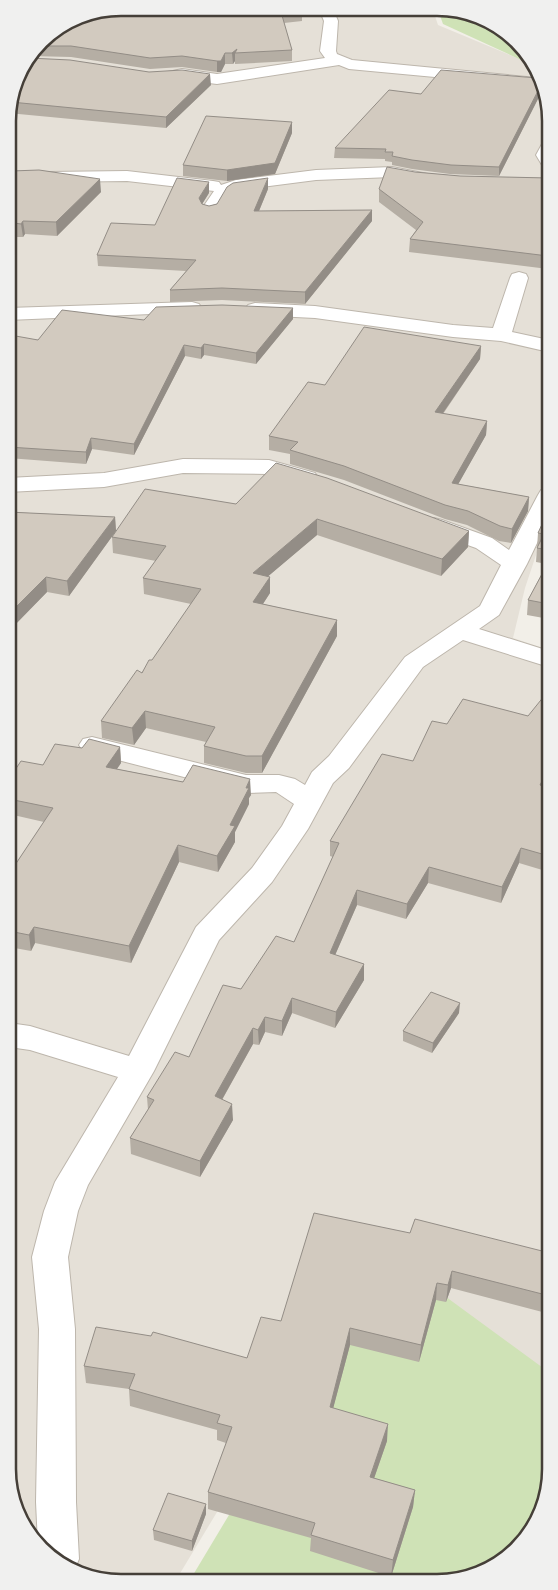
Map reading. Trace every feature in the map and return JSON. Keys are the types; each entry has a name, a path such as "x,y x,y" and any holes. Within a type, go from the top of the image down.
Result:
{"street":[{"path":"328,16 330,21 328,51 339,61"},
{"path":"156,76 182,74 217,79 339,61 349,64 427,73 505,78 534,82"},
{"path":"34,176 127,176 227,188 316,175 392,172 415,178 442,180"},
{"path":"210,210 219,194 227,188"},
{"path":"501,335 519,278"},
{"path":"16,314 212,308"},
{"path":"241,309 315,312 453,331 501,335 542,344"},
{"path":"16,485 104,480 182,466 269,467 326,484"},
{"path":"59,1553 56,1502 57,1329 50,1257 61,1211 72,1182 138,1071 207,934 262,875 294,830 322,778 339,762 414,662 490,610 542,509"},
{"path":"414,516 484,543 515,564"},
{"path":"461,631 542,657"},
{"path":"92,745 246,784 270,782 293,788 308,801"},
{"path":"16,1036 30,1038 138,1071"}],"shaded area":[{"path":"114,16 435,16 438,25 522,60 531,75 540,101 542,121 542,537 525,588 513,638 542,648 542,1383 371,1257 180,1574 114,1574 101,1572 75,1563 63,1556 52,1548 38,1533 27,1515 18,1489 16,1476 16,114 24,81 38,57 52,42 69,30 101,18"}],"green space":[{"path":"440,16 457,18 483,27 506,42 522,60 443,24"},
{"path":"386,1253 542,1367 542,1476 538,1496 531,1515 516,1538 489,1560 477,1566 444,1574 194,1574"}],"building":[{"path":"114,16 282,16 292,50 235,53 237,49 232,53 225,53 221,61 217,61 182,56 150,58 71,46 48,46 75,27 101,18"},
{"path":"37,58 70,60 149,72 182,70 210,74 166,117 18,103 24,81"},
{"path":"441,70 532,78 537,92 499,167 451,165 412,160 392,156 393,152 385,152 386,149 335,148 389,90 421,94"},
{"path":"206,116 292,122 275,163 227,170 183,165"},
{"path":"387,167 415,172 460,176 542,178 542,255 410,239 423,222 379,189"},
{"path":"39,170 100,179 56,222 23,221 21,224 16,223 16,171"},
{"path":"177,178 209,182 199,198 202,204 209,206 217,204 227,187 233,183 268,178 254,211 372,210 305,292 222,288 170,290 196,260 97,255 111,223 155,225"},
{"path":"222,305 293,308 256,353 204,344 201,348 184,345 134,444 91,438 86,452 16,448 16,336 38,340 62,310 144,320 156,307"},
{"path":"364,327 481,346 435,412 487,421 452,483 529,497 512,529 344,466 290,450 298,442 269,436 308,382 325,385"},
{"path":"276,463 327,478 469,531 442,559 317,519 253,573 270,577 253,602 337,620 262,756 246,756 204,746 215,727 145,711 132,728 101,721 137,670 142,673 149,660 152,660 201,589 143,578 166,546 112,537 145,489 236,504"},
{"path":"16,512 115,517 67,581 46,577 16,607"},
{"path":"542,524 542,534 538,533"},
{"path":"542,538 542,549 537,548"},
{"path":"542,574 542,603 528,600"},
{"path":"463,699 528,716 542,699 542,781 540,785 542,786 542,854 521,848 502,887 429,867 407,904 357,890 330,953 364,964 336,1012 292,998 282,1021 265,1017 258,1030 253,1028 215,1096 232,1104 200,1161 130,1138 154,1100 147,1097 175,1052 189,1057 223,985 241,989 276,936 294,942 339,843 330,841 382,754 413,761 432,721 447,724"},
{"path":"89,739 120,747 106,767 183,782 193,765 250,779 246,788 249,788 230,825 235,826 217,856 178,845 129,946 34,927 29,935 16,932 16,864 53,808 16,800 16,768 21,761 43,765 55,744 82,748"},
{"path":"431,992 460,1003 433,1043 403,1031"},
{"path":"314,1213 410,1233 415,1219 542,1251 542,1294 452,1271 448,1285 437,1283 421,1345 350,1328 330,1407 388,1424 370,1477 415,1490 393,1560 311,1535 315,1523 208,1492 232,1427 217,1423 220,1415 129,1389 135,1374 84,1366 96,1327 151,1336 153,1332 247,1358 261,1317 281,1321"},
{"path":"168,1493 206,1504 192,1541 153,1530"}]}
